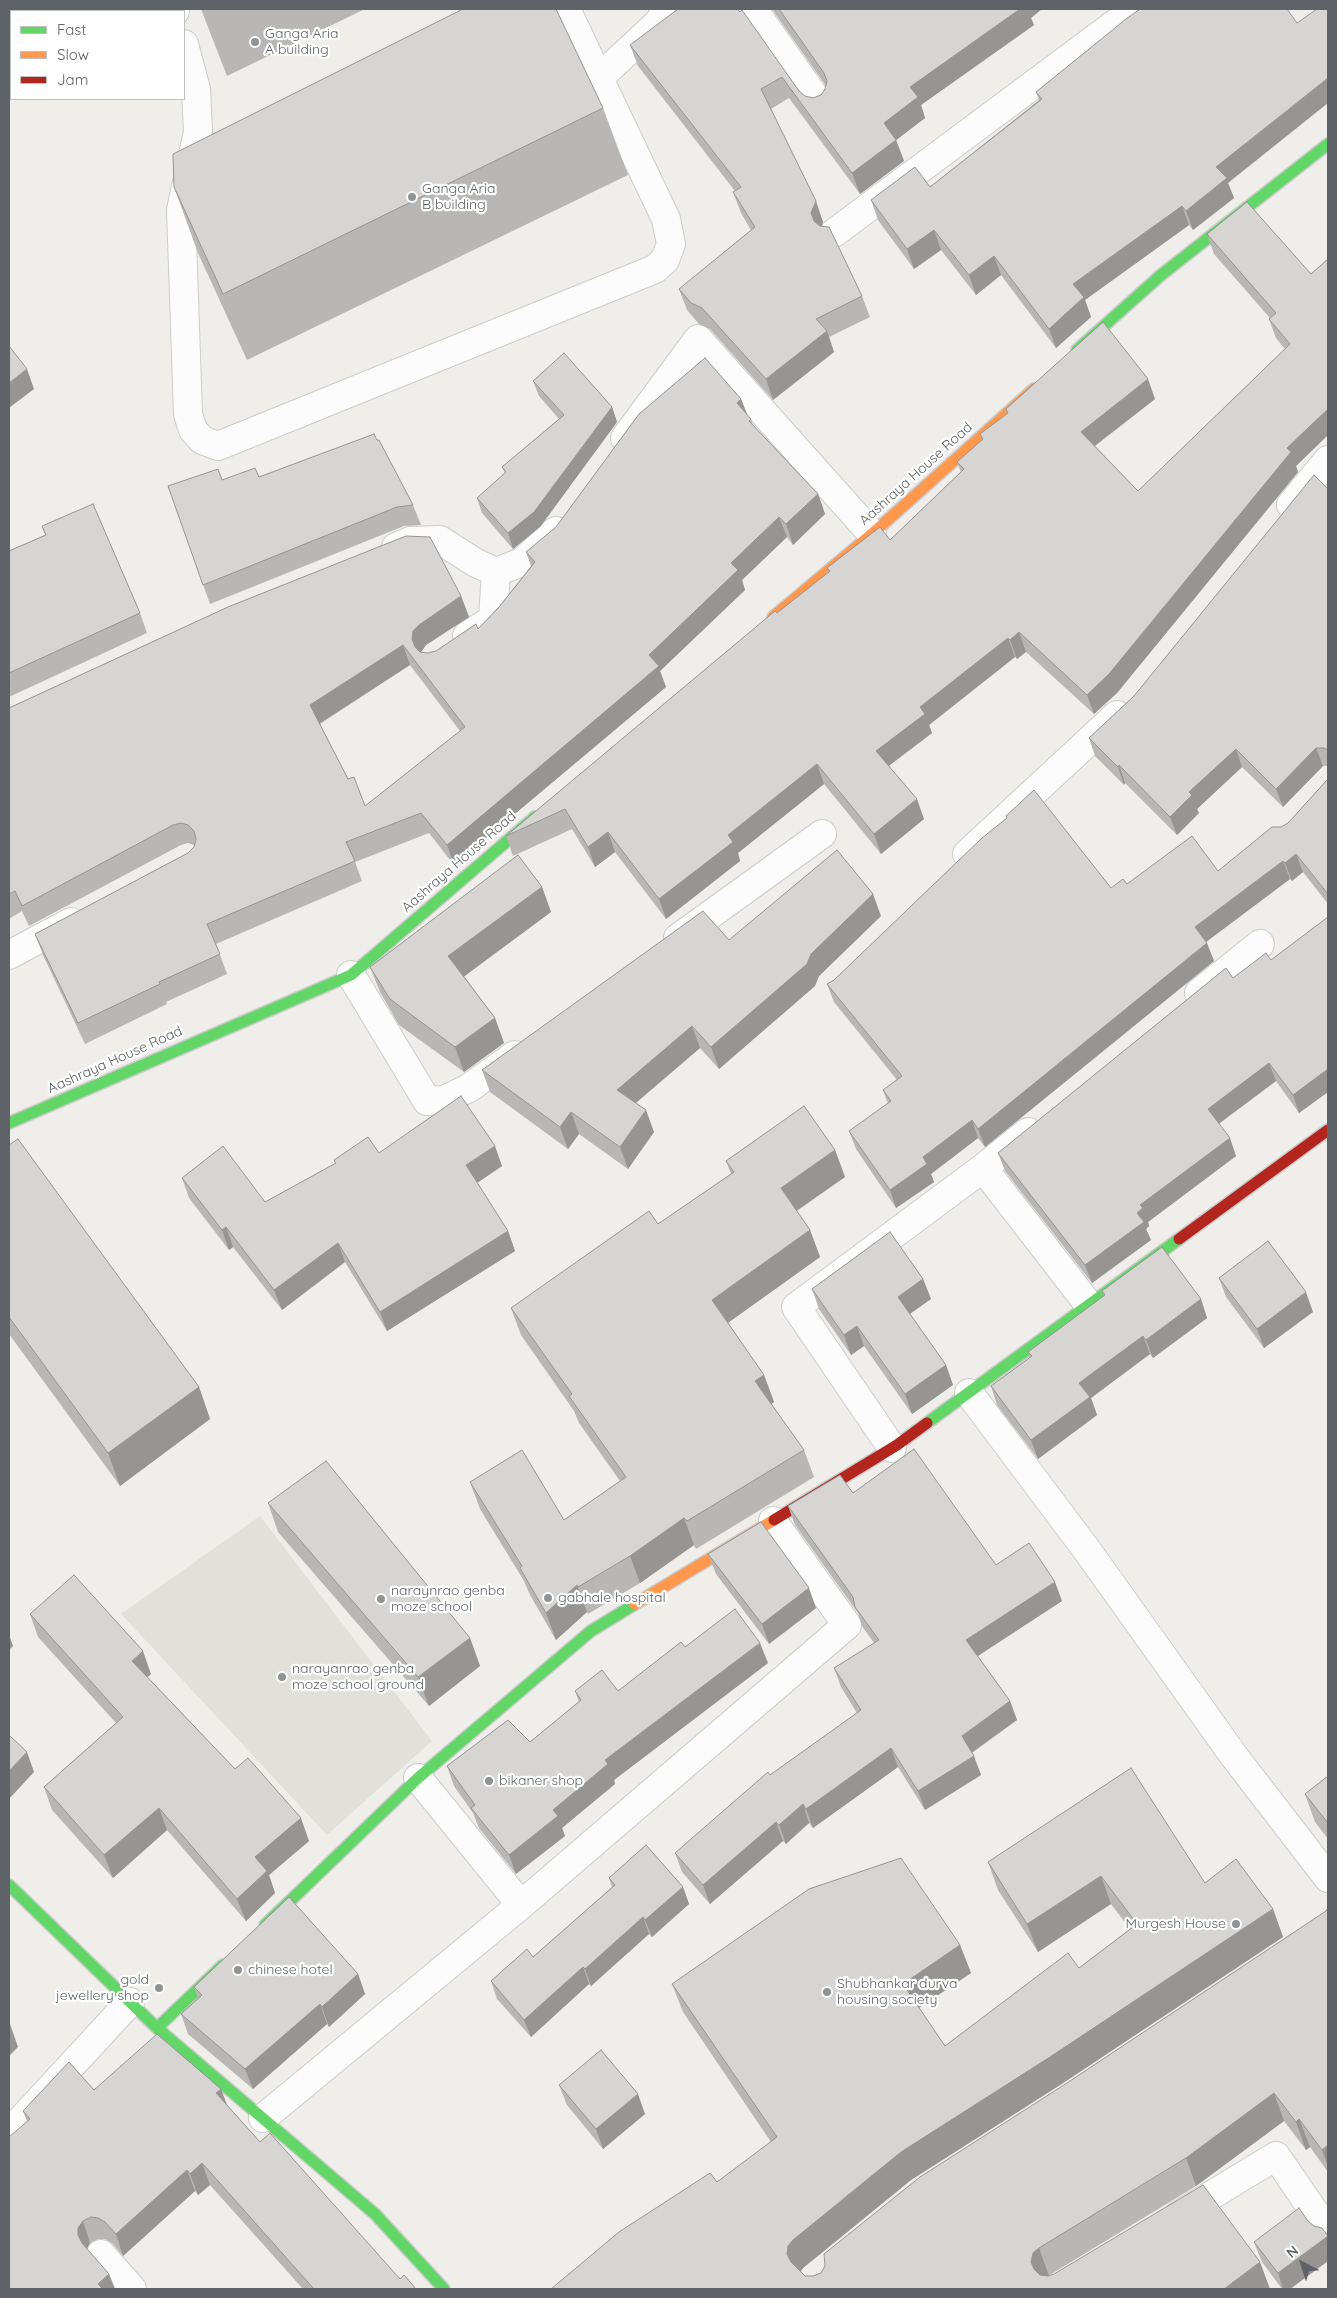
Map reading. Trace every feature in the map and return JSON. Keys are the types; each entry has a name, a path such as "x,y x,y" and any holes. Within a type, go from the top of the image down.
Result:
{"street":[{"path":"185,48 196,90 198,132 181,210 188,414 193,430 202,440 218,446 646,273 655,269 665,260 671,244 666,219 566,9"},
{"path":"599,78 658,23 668,9"},
{"path":"753,9 819,102"},
{"path":"834,233 1135,9"},
{"path":"1065,361 1161,274 1328,144"},
{"path":"610,458 698,338 872,534"},
{"name":"Aashraya House Road","path":"766,623 872,534 1043,381"},
{"path":"1278,521 1328,460"},
{"path":"375,555 410,541 440,540 476,563 496,572 522,562 551,538 569,514"},
{"path":"443,652 493,619 496,572"},
{"path":"949,871 1135,696"},
{"name":"Aashraya House Road","path":"9,1124 352,975 547,807"},
{"path":"661,949 822,834"},
{"path":"9,955 94,909"},
{"path":"1183,1006 1260,944"},
{"path":"352,975 427,1101 444,1100 469,1088 533,1042"},
{"path":"892,1448 796,1307 983,1168 1045,1118"},
{"path":"256,1933 418,1778 591,1631 892,1448 1328,1130"},
{"path":"983,1168 1089,1305"},
{"path":"969,1393 1094,1561 1234,1756 1328,1878"},
{"path":"263,2118 521,1905 847,1625 773,1521"},
{"path":"418,1778 521,1905"},
{"path":"9,1885 157,2028 375,2214 444,2289"},
{"path":"157,2028 235,1953"},
{"path":"9,2133 130,2002"},
{"path":"1158,2228 1276,2156 1328,2232"},
{"path":"101,2254 132,2289"}],"shaded area":[{"name":"narayanrao genba moze school ground","path":"260,1516 432,1741 327,1835 121,1614"}],"building":[{"path":"463,9 556,9 603,108 223,294 174,187 173,154"},
{"path":"678,9 737,9 740,12 742,10 799,91 805,96 813,98 821,95 825,89 827,81 824,73 779,9 1020,9 910,87 918,97 884,123 896,140 852,173 782,77 761,89 816,201 811,213 814,221 820,226 829,227 862,296 816,319 827,331 766,379 702,308 691,303 679,289 755,227 733,192 741,187 630,45"},
{"path":"1140,9 1287,9 1297,23 1317,9 1328,9 1328,78 1216,167 1227,178 1186,211 1182,206 1073,284 1084,297 1049,329 994,256 969,275 934,230 907,249 871,200 915,167 930,187 1042,99 1036,92"},
{"path":"1247,202 1311,274 1328,259 1328,409 1287,448 1291,452 1109,674 1087,695 1019,632 1010,640 1008,638 920,707 925,714 876,751 917,799 874,834 817,764 728,835 733,842 659,899 608,832 588,847 565,809 506,836 775,611 777,613 830,571 827,568 880,527 890,540 964,469 957,462 983,439 980,434 1008,413 1006,409 1103,322 1148,379 1081,432 1138,491 1290,344 1269,319 1276,313 1207,234"},
{"path":"9,346 27,369 9,383"},
{"path":"564,353 612,407 534,512 508,533 477,498 506,472 502,467 564,415 533,381"},
{"path":"705,358 741,399 737,403 751,419 749,421 818,494 786,524 779,517 731,563 738,570 649,655 659,666 447,845 421,813 346,842 355,861 207,924 220,954 78,1023 35,934 188,853 194,847 196,839 194,831 188,825 181,823 173,825 22,906 15,891 9,894 9,708 228,607 406,536 430,537 461,596 413,631 412,639 415,647 420,652 436,651 476,624 478,629 499,607 535,562 526,552 556,527 639,414","holes":["403,645 465,727 365,806 354,777 348,779 310,705"]},
{"path":"374,434 413,505 397,507 203,585 168,486 218,469 222,480 255,468 259,477"},
{"path":"1314,475 1328,489 1328,750 1316,748 1276,789 1236,749 1189,792 1192,795 1170,817 1119,765 1118,767 1089,738 1134,696"},
{"path":"93,504 140,613 9,673 9,551 46,535 42,526"},
{"path":"1328,779 1328,894 1296,854 1285,863 1283,861 1195,927 1207,943 978,1129 972,1120 923,1157 927,1164 890,1190 849,1131 891,1101 883,1090 902,1076 827,984 834,980 982,838 1007,818 1006,816 1034,790 1111,888 1123,879 1127,884 1192,836 1218,871 1272,827 1281,827 1288,823"},
{"path":"837,850 873,894 811,954 807,964 711,1047 692,1026 617,1090 646,1110 620,1147 571,1112 560,1127 482,1070 703,911 729,940"},
{"path":"518,855 542,887 448,956 495,1018 455,1047 390,999 370,967"},
{"path":"1328,917 1328,1069 1293,1095 1269,1063 1208,1109 1230,1138 1140,1205 1143,1208 1137,1213 1144,1222 1085,1265 998,1153 1226,968 1233,978 1266,953 1271,960"},
{"path":"461,1096 495,1146 466,1165 508,1231 380,1312 338,1243 274,1290 226,1227 222,1230 182,1178 223,1146 265,1202 336,1163 334,1160 368,1137 379,1153"},
{"path":"804,1106 835,1150 781,1188 810,1230 712,1300 764,1375 755,1381 804,1450 687,1521 684,1518 630,1556 578,1587 577,1585 546,1613 520,1568 522,1566 470,1482 522,1450 564,1520 626,1477 569,1396 572,1394 511,1308 649,1211 658,1224 734,1172 726,1161"},
{"path":"18,1139 199,1387 108,1453 9,1317 9,1145"},
{"path":"890,1232 923,1279 898,1297 946,1365 905,1394 857,1326 844,1335 812,1289"},
{"path":"1268,1241 1306,1292 1257,1329 1219,1278"},
{"path":"1162,1247 1201,1299 1146,1340 1143,1336 1079,1383 1090,1397 1031,1440 991,1386 1032,1356 1028,1352 1105,1295 1102,1291"},
{"path":"914,1449 996,1565 1029,1543 1055,1582 966,1640 1010,1701 962,1736 974,1756 918,1791 891,1748 806,1809 803,1804 779,1825 776,1822 703,1885 675,1853 768,1772 770,1775 861,1710 834,1668 879,1640 855,1607 853,1597 788,1506 840,1475 853,1493"},
{"name":"naraynrao genba moze school","path":"326,1461 470,1638 418,1677 268,1503"},
{"path":"761,1522 809,1588 762,1624 708,1554"},
{"path":"74,1575 143,1651 132,1661 235,1769 248,1758 301,1818 255,1857 267,1871 237,1899 159,1808 104,1855 44,1787 123,1717 30,1614"},
{"path":"735,1609 760,1643 605,1760 608,1764 553,1810 558,1816 509,1855 471,1808 475,1805 447,1766 508,1720 530,1742 581,1700 575,1691 602,1670 618,1691 681,1642 685,1647"},
{"path":"9,1735 27,1752 9,1771"},
{"path":"1131,1768 1205,1883 1236,1859 1273,1909 1050,2057 901,2152 793,2240 788,2246 787,2254 791,2262 805,2276 821,2273 825,2266 824,2254 920,2177 1067,2083 1328,1908 1328,2145 1322,2150 1299,2119 1296,2122 1274,2093 1186,2158 1039,2248 1033,2253 1031,2262 1034,2269 1040,2275 1048,2276 1054,2274 1203,2185 1260,2262 1224,2289 551,2289 619,2232 710,2173 717,2182 777,2137 672,1984 809,1889 901,1858 960,1945 903,1984 945,2046 1068,1953 1079,1968 1137,1924 1101,1876 1027,1924 988,1862"},
{"path":"1328,1776 1328,1823 1305,1794"},
{"path":"646,1845 683,1887 645,1920 643,1917 585,1969 583,1967 524,2020 491,1981 527,1949 533,1957 615,1885 609,1878"},
{"path":"289,1897 358,1974 322,2007 320,2004 245,2069 181,2014 202,1995 194,1987"},
{"path":"157,2034 221,2089 216,2093 260,2142 270,2133 400,2279 404,2275 416,2289 314,2289 202,2163 190,2174 187,2170 116,2234 105,2222 98,2218 91,2217 83,2221 78,2228 78,2235 82,2243 109,2274 98,2284 103,2289 9,2289 9,2137 30,2119 23,2111 69,2062 94,2090"},
{"path":"601,2050 638,2094 596,2129 559,2085"},
{"path":"1299,2208 1308,2221 1314,2226 1322,2228 1328,2236 1278,2273 1254,2242"}],"traffic: fast":[{"path":"1077,350 1161,275 1328,144"},
{"path":"9,1123 351,975 535,817"},
{"path":"927,1423 1179,1239"},
{"path":"265,1925 418,1778 591,1631 635,1604"},
{"path":"9,1885 157,2028 375,2214 444,2289"},
{"path":"157,2028 223,1965"}],"traffic: slow":[{"path":"773,617 872,534 1034,389"},
{"path":"635,1604 774,1520"}],"traffic: jam":[{"path":"1179,1239 1328,1130"},
{"path":"774,1520 897,1445 927,1423"}],"place":[{"name":"Ganga Aria A building","path":"255,42"},
{"name":"Ganga Aria B building","path":"412,197"},
{"name":"gabhale hospital","path":"548,1598"},
{"name":"naraynrao genba moze school","path":"381,1599"},
{"name":"narayanrao genba moze school ground","path":"282,1677"},
{"name":"bikaner shop","path":"489,1781"},
{"name":"Murgesh House","path":"1236,1924"},
{"name":"chinese hotel","path":"238,1970"},
{"name":"gold jewellery shop","path":"159,1988"},
{"name":"Shubhankar durva housing society","path":"827,1992"}]}
